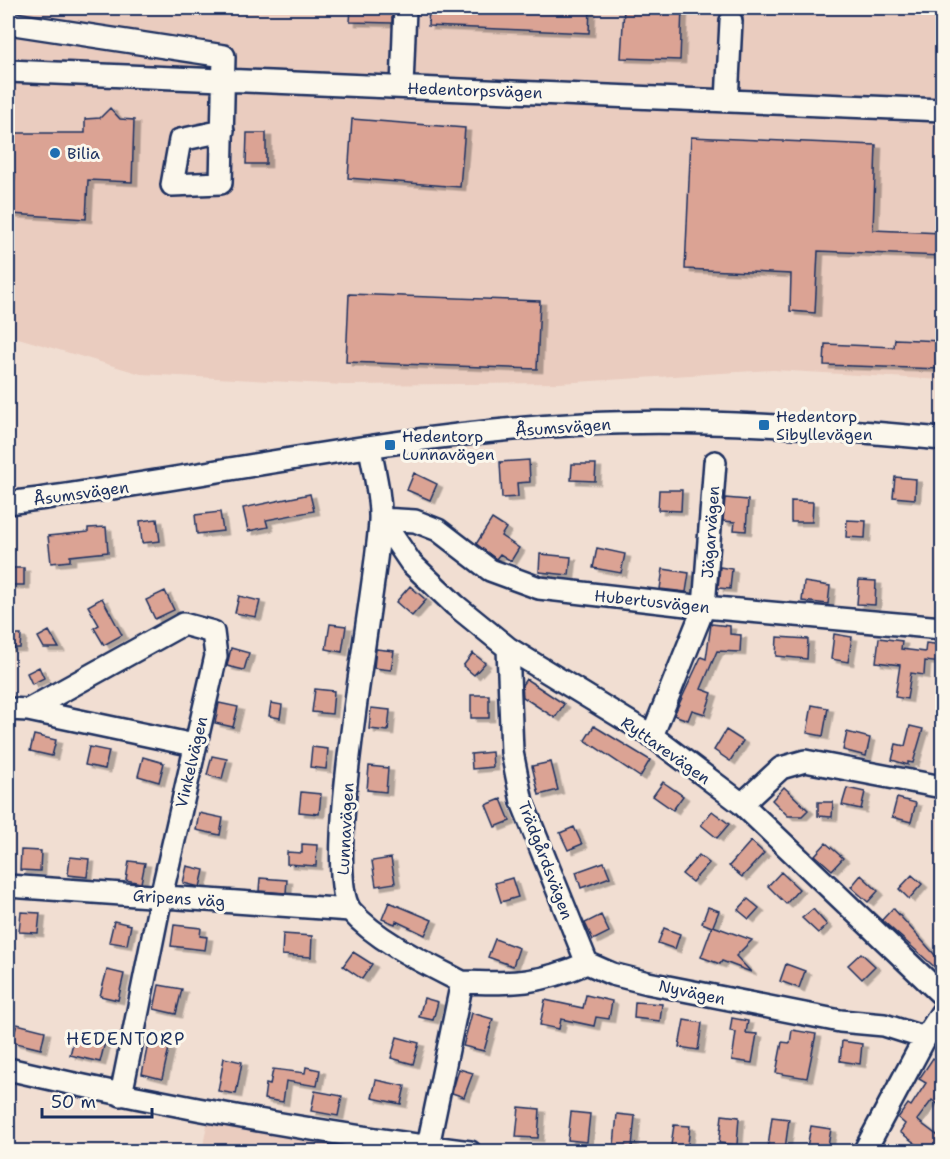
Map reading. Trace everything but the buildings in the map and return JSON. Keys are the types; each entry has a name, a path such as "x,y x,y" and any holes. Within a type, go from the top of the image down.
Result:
{"street":[{"path":"402,87 405,8"},
{"path":"727,101 731,21"},
{"path":"8,23 224,56 226,80 223,131"},
{"name":"Hedentorpsvägen","path":"12,72 942,110"},
{"name":"Åsumsvägen","path":"8,503 370,448 521,429 646,422 790,426 942,439"},
{"name":"Lunnavägen","path":"350,910 343,889 343,829 350,748 381,519 370,448"},
{"name":"Jägarvägen","path":"652,736 704,607 715,462"},
{"name":"Hubertusvägen","path":"381,519 415,521 438,530 490,570 540,588 704,607 942,628"},
{"name":"Ryttarevägen","path":"381,519 411,563 455,605 508,648 652,736 742,804 942,996"},
{"name":"Vinkelvägen","path":"17,709 183,624 213,632 216,656 161,897 121,1095"},
{"name":"Trädgårdsvägen","path":"508,648 512,752 522,802 587,963"},
{"path":"17,709 194,745"},
{"path":"742,804 781,768 805,761 942,787"},
{"name":"Gripens väg","path":"8,886 350,910"},
{"path":"350,910 380,934 419,960 462,982 516,984 555,977 587,963"},
{"name":"Nyvägen","path":"587,963 612,974 648,983 840,1021 884,1025 936,1025"},
{"path":"428,1146 462,982"},
{"path":"864,1152 936,1025"},
{"path":"8,1069 121,1095 265,1122 470,1152"}],"shaded area":[{"path":"8,8 942,8 942,380 773,370 559,383 344,385 141,374 8,335"},
{"path":"208,1118 413,1152 202,1152"}],"place":[{"name":"Bilia","path":"55,153"},
{"name":"Hedentorp Sibyllevägen","path":"764,425"},
{"name":"Hedentorp Lunnavägen","path":"390,445"}],"district":[{"name":"HEDENTORP","path":"126,1039"}]}
